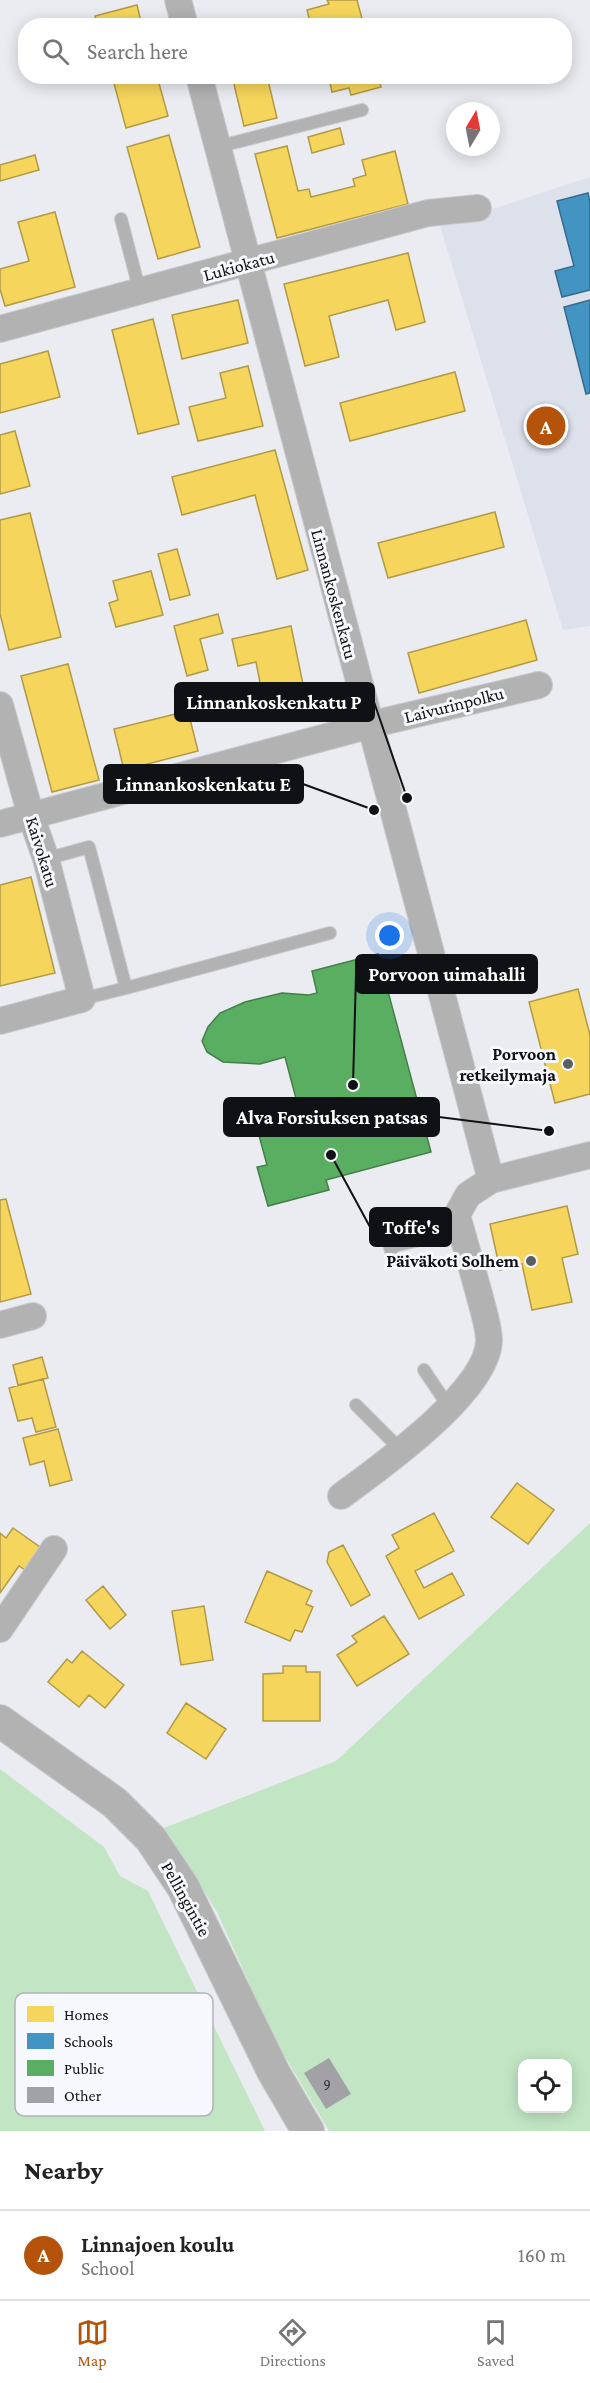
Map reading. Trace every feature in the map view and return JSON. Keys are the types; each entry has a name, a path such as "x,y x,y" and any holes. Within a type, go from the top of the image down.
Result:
{"street":[{"path":"178,0 183,18"},
{"name":"Linnankoskenkatu","path":"201,84 369,726 491,1180"},
{"name":"Lukiokatu","path":"0,329 247,264 428,213 478,208"},
{"name":"Laivurinpolku","path":"0,824 369,726 539,685"},
{"name":"Kaivokatu","path":"0,705 31,816 46,859 82,999"},
{"path":"0,1021 82,999"},
{"path":"341,1496 402,1451 449,1407 476,1376 485,1359 489,1341 484,1312 457,1215 468,1195 491,1180 590,1155"},
{"path":"0,1324 33,1316"},
{"path":"0,1629 54,1549"},
{"name":"Pellingintie","path":"0,1721 115,1803 151,1839 183,1887 274,2073 308,2131"}],"lane":[{"path":"217,147 362,110"},
{"path":"120,219 140,292"},
{"path":"46,859 89,847 126,988"},
{"path":"82,999 330,933"},
{"path":"392,1257 390,1246 461,1230"},
{"path":"424,1370 449,1407"},
{"path":"356,1405 402,1451"}],"shaded area":[{"path":"590,177 590,626 563,630 440,226"}],"green space":[{"path":"590,1523 590,2131 329,2131 274,2038 217,1912 164,1828 336,1761"},
{"path":"0,1769 104,1847 120,1876 148,1891 198,1993 15,1993 15,2116 213,2116 213,2024 265,2131 0,2131"}],"building: Homes":[{"path":"327,0 357,0 362,18 309,18 307,10 329,4"},
{"path":"137,5 140,18 96,18 95,16"},
{"path":"114,84 159,84 168,116 126,128"},
{"path":"234,84 269,84 277,118 244,126"},
{"path":"330,84 380,84 381,87 351,95 349,88 332,92"},
{"path":"340,128 344,144 312,153 308,137"},
{"path":"169,135 200,247 158,259 127,147"},
{"path":"287,146 298,191 309,189 311,197 355,186 353,179 366,175 362,160 395,151 408,204 277,238 255,154"},
{"path":"35,155 39,170 0,181 0,165"},
{"path":"55,212 75,287 5,306 0,289 0,269 29,261 18,222"},
{"path":"408,253 425,322 396,330 388,300 329,316 339,357 305,366 284,284"},
{"path":"238,300 248,343 182,359 172,315"},
{"path":"153,319 179,424 138,434 112,330"},
{"path":"48,351 60,397 0,413 0,364"},
{"path":"248,366 263,426 198,441 189,407 226,398 220,373"},
{"path":"455,372 465,411 350,441 340,403"},
{"path":"15,431 30,486 0,494 0,435"},
{"path":"275,450 308,570 277,579 255,495 182,515 172,477"},
{"path":"495,512 504,547 388,578 378,543"},
{"path":"30,513 61,637 9,650 0,614 0,520"},
{"path":"177,549 190,595 170,600 158,554"},
{"path":"151,571 163,615 116,627 109,603 118,600 113,581"},
{"path":"218,614 223,633 200,639 208,670 187,676 174,626"},
{"path":"526,620 537,660 419,693 408,653"},
{"path":"291,626 304,689 263,698 256,662 238,666 232,639"},
{"path":"68,664 99,780 52,792 21,676"},
{"path":"188,711 198,751 124,770 114,729"},
{"path":"31,877 55,973 0,986 0,885"},
{"name":"Porvoon retkeilymaja","path":"578,989 590,1035 590,1094 555,1103 529,1002"},
{"path":"6,1199 31,1294 0,1302 0,1200"},
{"name":"Päiväkoti Solhem","path":"567,1206 578,1254 562,1258 572,1302 532,1310 522,1264 500,1270 490,1224"},
{"path":"42,1357 48,1378 18,1385 13,1365"},
{"path":"43,1379 56,1427 36,1432 32,1418 18,1421 9,1388"},
{"path":"58,1429 72,1480 50,1486 44,1461 30,1465 23,1438"},
{"path":"517,1483 554,1510 528,1544 491,1517"},
{"path":"434,1513 454,1551 415,1571 424,1588 452,1573 464,1595 419,1619 386,1556 399,1548 392,1535"},
{"path":"13,1528 40,1547 25,1570 19,1566 0,1593 0,1533 6,1538"},
{"path":"343,1545 370,1595 351,1606 327,1562 329,1552"},
{"path":"267,1571 312,1591 306,1604 313,1607 302,1632 295,1630 290,1641 245,1622"},
{"path":"103,1586 126,1615 110,1629 86,1600"},
{"path":"204,1606 213,1660 181,1665 172,1611"},
{"path":"384,1616 409,1654 357,1686 337,1655 357,1642 352,1636"},
{"path":"82,1651 124,1685 105,1708 89,1695 79,1707 48,1682 67,1659 72,1663"},
{"path":"283,1666 306,1666 306,1672 320,1672 320,1721 263,1721 263,1674 283,1673"},
{"path":"186,1703 226,1729 206,1759 167,1733"}],"building: Schools":[{"path":"588,193 590,290 562,297 555,271 574,266 557,201"},
{"path":"590,300 590,393 586,394 564,307"}],"building: Public":[{"path":"378,954 431,1152 326,1180 329,1190 268,1206 257,1167 267,1165 254,1117 298,1106 285,1057 260,1064 223,1062 207,1052 202,1041 208,1027 220,1013 245,1002 282,993 309,995 317,993 312,971"}],"building: Other":[{"path":"329,2058 351,2094 326,2109 304,2073"}],"place":[{"name":"Linnajoen koulu","path":"546,426"},
{"name":"Linnankoskenkatu P","path":"407,798"},
{"name":"Linnankoskenkatu E","path":"374,810"},
{"name":"Porvoon retkeilymaja","path":"568,1064"},
{"name":"Porvoon uimahalli","path":"353,1085"},
{"name":"Alva Forsiuksen patsas","path":"549,1131"},
{"name":"Toffe's","path":"331,1155"},
{"name":"Päiväkoti Solhem","path":"531,1261"}]}
